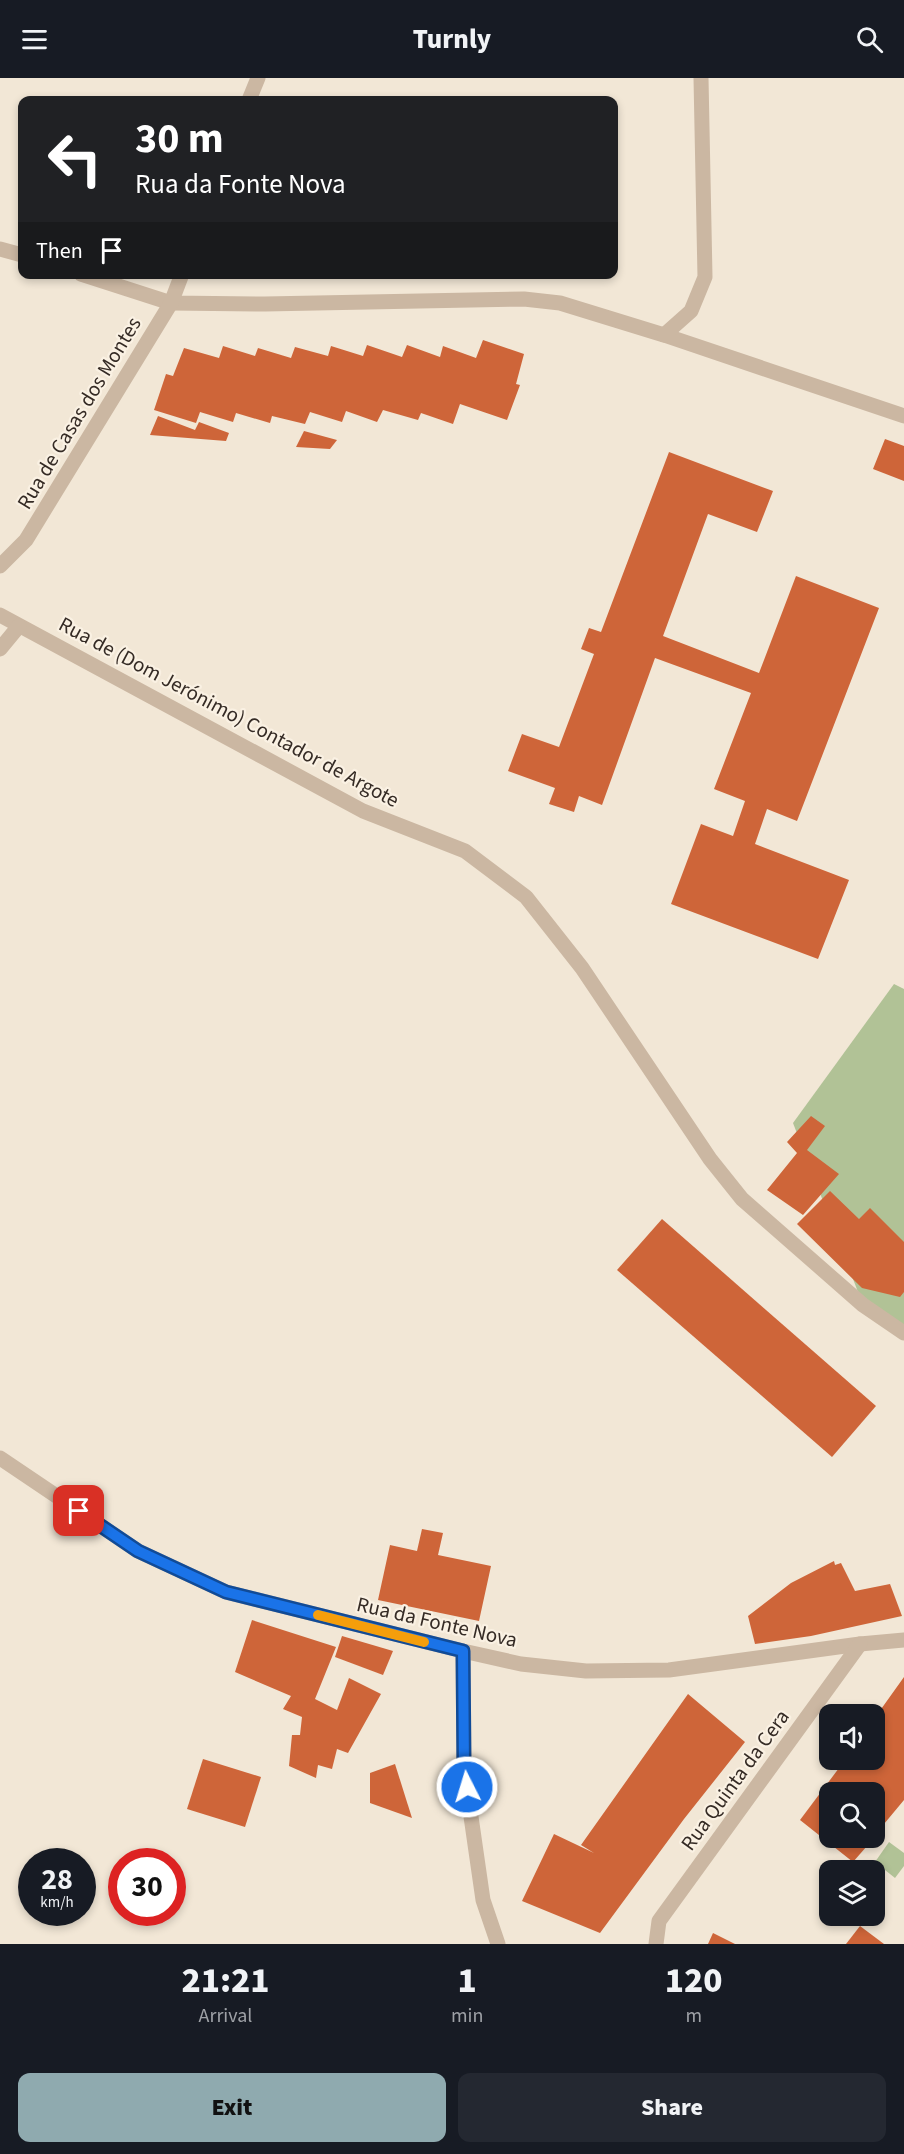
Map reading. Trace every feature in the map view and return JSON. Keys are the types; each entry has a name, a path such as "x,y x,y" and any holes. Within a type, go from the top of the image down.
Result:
{"street":[{"path":"251,96 258,78"},
{"path":"664,335 692,311 705,277 701,78"},
{"path":"0,249 18,254"},
{"path":"97,279 171,303 266,304 524,299 560,303 664,335 904,416"},
{"name":"Rua de Casas dos Montes","path":"0,566 26,540 171,303 180,279"},
{"name":"Rua de (Dom Jerónimo) Contador de Argote","path":"0,615 363,811 465,850 526,897 582,968 710,1159 742,1199 863,1305 904,1334"},
{"path":"0,649 19,626"},
{"name":"Rua da Fonte Nova","path":"0,1458 138,1551 226,1592 521,1664 586,1671 657,1670 904,1640"},
{"name":"Rua Quinta da Cera","path":"656,1944 659,1921 860,1644"},
{"path":"463,1651 464,1768 483,1900 498,1944"}],"green space":[{"path":"894,984 904,989 904,1333 863,1305 793,1123"},
{"path":"889,1842 904,1853 904,1866 895,1878 885,1870 885,1860 876,1860"}],"building":[{"path":"483,340 524,354 516,384 520,385 507,420 460,404 453,424 421,413 418,420 383,410 377,422 346,411 342,422 310,412 305,424 272,416 270,423 236,413 233,422 200,412 196,423 154,410 166,374 173,376 184,348 219,358 223,346 255,356 258,348 291,358 295,347 328,356 331,346 363,356 367,345 402,357 407,345 440,357 443,346 476,358"},
{"path":"158,416 195,430 199,422 229,433 226,441 150,435"},
{"path":"304,431 337,440 330,449 296,447"},
{"path":"885,439 904,446 904,481 873,469"},
{"path":"669,452 773,491 757,532 708,514 663,636 759,673 796,576 879,608 797,821 767,809 755,844 849,880 818,959 671,904 701,824 733,836 745,801 714,789 751,693 655,658 602,805 579,796 574,812 549,804 555,788 508,771 522,734 559,747 594,654 581,649 589,628 601,632"},
{"path":"811,1116 825,1126 807,1150 839,1174 803,1215 767,1190 797,1153 787,1142"},
{"path":"830,1191 859,1219 870,1208 904,1242 904,1292 900,1297 862,1288 797,1224"},
{"path":"662,1219 876,1406 832,1457 617,1270"},
{"path":"422,1529 443,1533 438,1555 491,1566 479,1621 378,1600 390,1545 417,1551"},
{"path":"834,1561 835,1565 841,1563 855,1591 890,1584 902,1616 811,1636 755,1644 748,1616 791,1583"},
{"path":"252,1620 336,1647 315,1699 337,1710 349,1678 381,1694 348,1753 337,1749 332,1769 318,1765 316,1778 289,1766 292,1735 300,1735 302,1717 283,1709 291,1696 235,1672"},
{"path":"342,1636 393,1651 383,1675 335,1657"},
{"path":"904,1677 904,1800 885,1823 885,1782 828,1782 838,1770 885,1770 885,1704"},
{"path":"688,1694 745,1742 684,1819 600,1933 522,1901 554,1834 594,1853 581,1845"},
{"path":"203,1759 261,1777 245,1827 187,1809"},
{"path":"395,1764 412,1818 370,1803 370,1773"},
{"path":"819,1795 819,1835 800,1820"},
{"path":"835,1848 865,1848 855,1860 850,1860"},
{"path":"860,1926 884,1944 846,1944"},
{"path":"713,1933 735,1944 708,1944"}],"slow traffic":[{"path":"318,1615 424,1642"}],"route":[{"path":"79,1511 138,1551 226,1592 463,1651 464,1768 467,1787"}]}
